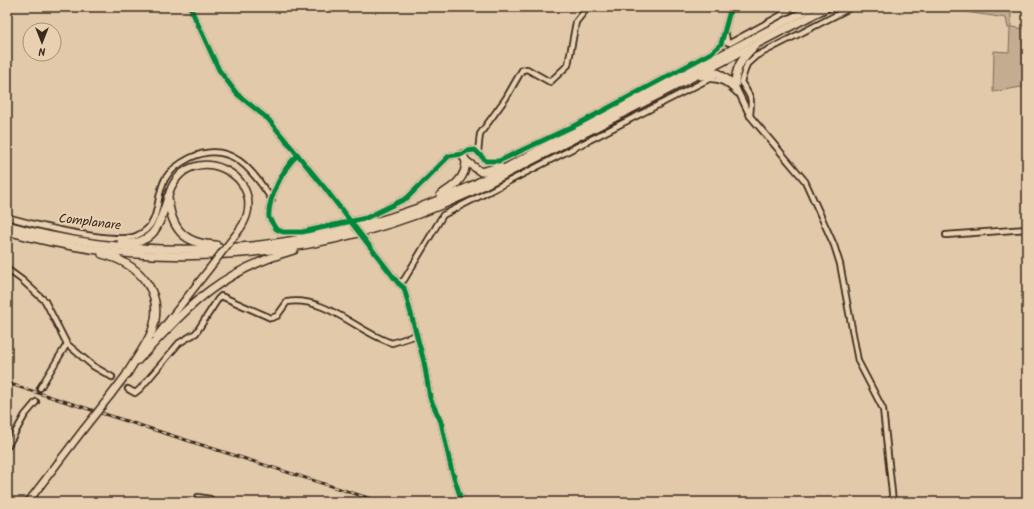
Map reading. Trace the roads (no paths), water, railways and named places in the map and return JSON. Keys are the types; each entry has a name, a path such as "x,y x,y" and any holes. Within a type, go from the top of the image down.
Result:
{"highway":[{"path":"7,225 64,238 119,246 172,250 213,249 270,244 305,239 351,229 419,208 471,186 813,7"},
{"path":"138,360 197,299 229,276 269,258 399,221 462,196 828,7"},
{"path":"735,85 735,74 738,66 760,42"},
{"path":"686,80 706,74 718,73 735,85"},
{"path":"462,154 466,161 477,171 485,172 535,153"},
{"path":"419,208 449,190 465,174 466,161"},
{"path":"168,197 170,212 174,223 181,232 193,240 213,245 270,244"},
{"path":"64,238 125,243 141,240 150,235 158,226 168,197"},
{"path":"7,231 123,261 137,271 148,283 154,300 154,323 148,338 127,374"},
{"path":"46,241 117,252 178,256 263,251 340,237"}],"main road":[{"path":"28,502 240,229 247,212 246,194 237,177 225,168 207,164 188,170 176,180 168,197"}],"street":[{"path":"190,7 219,70 237,94 268,119 324,187 398,283 404,288 417,335 431,403 440,422 462,502"},
{"path":"478,152 480,134 506,98 522,70 527,69 550,82 568,65 576,22 588,7"},
{"path":"298,155 290,161 284,171 272,200 268,218 276,230 282,232 302,232 366,218 407,198 430,178 442,162 449,156 462,154 471,150 478,152 486,162 499,161 573,126 711,53 721,44 731,7"},
{"path":"725,33 726,42 730,43 796,7"},
{"path":"750,116 752,98 741,82 748,64 756,56 852,7"},
{"path":"398,283 404,280 443,215 709,79 724,81 739,95"},
{"path":"735,85 750,116 805,181 838,254 858,361 883,409 893,502"},
{"name":"Complanare","path":"7,216 29,223 94,235 119,238 135,236 146,230 155,218 162,184 172,170 194,156 213,152 235,158 249,168 272,200"},
{"path":"946,235 1027,229"},
{"path":"7,270 22,280 45,301 67,344 93,366 112,377"},
{"path":"128,389 135,393 140,389 179,343 196,333 221,296 271,318 277,316 287,302 317,306 340,315 392,343 417,335"},
{"path":"40,388 67,344"},
{"path":"7,447 25,415 36,402"},
{"path":"198,497 210,499 214,502"}],"tunnel":[{"path":"112,377 128,389"}],"railway":[{"path":"7,383 381,502"}]}
